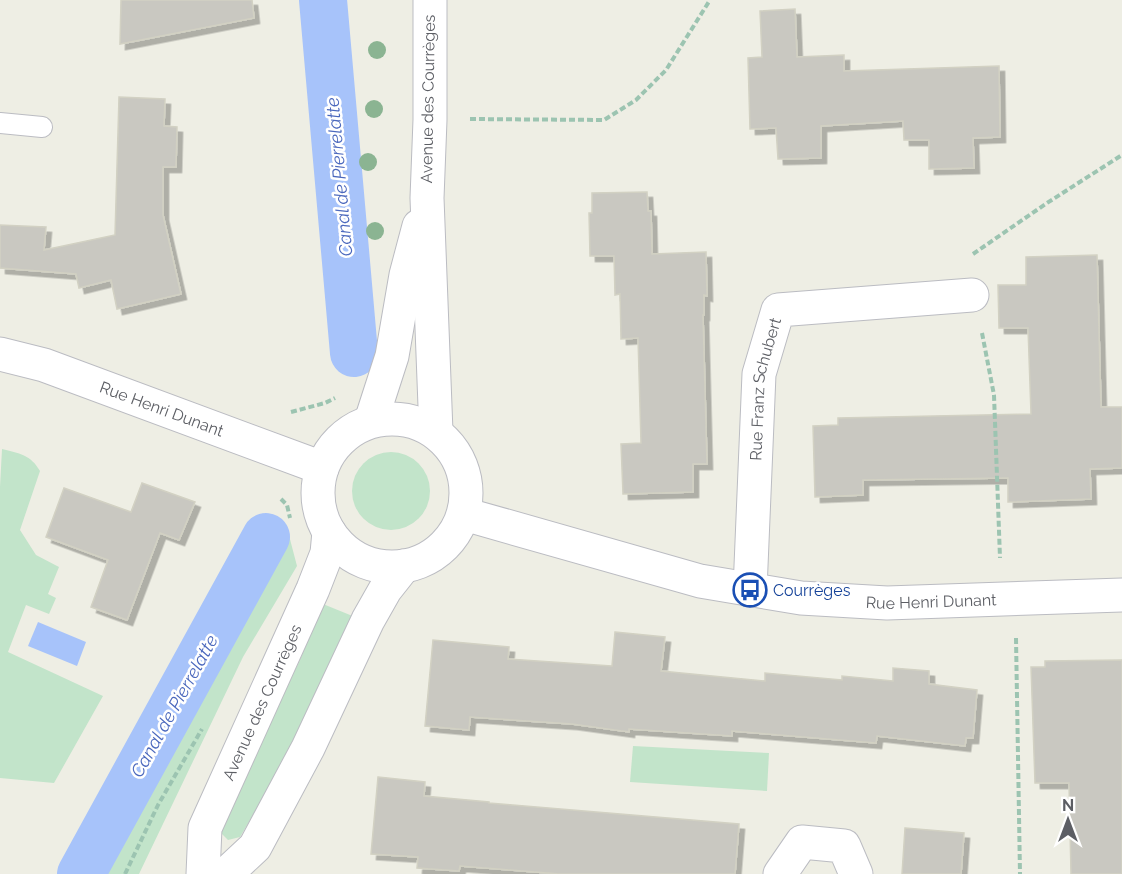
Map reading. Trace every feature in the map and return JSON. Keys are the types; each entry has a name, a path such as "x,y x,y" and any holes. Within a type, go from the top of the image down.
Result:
{"street":[{"name":"Avenue des Courrèges","path":"430,0 430,120 427,198 436,432"},
{"name":"Avenue des Courrèges","path":"371,422 392,356 406,276 427,198"},
{"name":"Rue Franz Schubert","path":"750,590 759,374 778,310 972,295"},
{"name":"Rue Henri Dunant","path":"0,354 44,365 322,468"},
{"path":"394,418 416,422 436,432 452,448 463,468 467,491 464,514 451,539 430,557 404,566 382,567 362,561 343,548 329,532 322,517 318,501 318,484 322,468 331,451 344,436 371,422 394,418"},
{"name":"Rue Henri Dunant","path":"464,514 700,581 801,598 887,603 1122,595"},
{"name":"Avenue des Courrèges","path":"203,874 206,828 313,589 327,553 329,532"},
{"path":"226,874 255,847 308,748 368,620 385,590 404,566"},
{"path":"780,874 802,842 844,846 856,874"}],"lane":[{"path":"0,123 42,127"}],"path":[{"path":"430,120 604,120 636,100 666,70 710,0"},
{"path":"972,254 1047,202 1122,155"},
{"path":"972,295 985,345 994,394 1000,566 1015,598 1020,874"},
{"path":"282,415 325,403 342,395"},
{"path":"280,498 287,505 291,525"}],"green space":[{"path":"2,449 29,458 40,471 20,530 36,555 59,567 48,594 56,598 49,614 26,605 8,652 103,696 54,783 0,778"},
{"path":"391,452 406,455 419,463 427,476 430,491 427,506 419,519 406,527 391,530 376,527 363,519 355,506 352,491 355,476 363,463 376,455"},
{"path":"286,524 297,566 243,657 139,874 92,874"},
{"path":"323,604 355,617 273,781 240,837 228,840 220,832 224,818 299,662"},
{"path":"633,746 769,753 767,791 630,782"}],"water":[{"path":"38,622 86,642 77,666 28,646"}],"building":[{"path":"121,0 252,0 254,18 120,44"},
{"path":"795,9 797,57 844,55 844,71 999,66 1000,137 973,138 974,168 929,169 929,140 904,140 903,121 821,126 821,158 778,159 776,128 750,129 748,58 762,57 760,11"},
{"path":"119,97 165,99 164,126 177,127 176,167 163,167 163,215 181,294 117,309 111,280 79,288 76,274 0,268 0,225 46,227 44,250 115,235"},
{"path":"647,192 648,211 651,211 652,254 706,252 707,296 704,295 703,315 707,464 693,464 693,492 623,494 621,444 641,443 638,338 621,339 620,294 615,295 614,256 590,256 589,213 592,213 592,193"},
{"path":"1097,255 1101,407 1122,407 1122,468 1090,469 1091,499 1008,502 1008,478 863,480 863,495 815,497 813,426 838,425 838,418 1031,414 1028,328 999,328 998,285 1026,285 1026,257"},
{"path":"142,483 195,502 179,540 160,533 127,620 91,607 108,560 46,537 64,488 131,512"},
{"path":"615,632 665,637 661,671 765,681 765,673 842,680 842,676 893,681 893,668 929,671 929,684 977,690 973,738 966,738 965,746 877,736 876,743 732,731 732,736 629,729 629,732 572,724 470,717 469,730 425,726 433,640 509,647 508,659 612,666"},
{"path":"1122,660 1122,874 1071,874 1069,783 1035,783 1031,667 1045,667 1045,661"},
{"path":"378,777 425,782 424,796 739,824 735,874 560,874 460,866 459,871 417,868 418,857 371,854"},
{"path":"905,828 964,833 961,874 902,874"}],"waterway":[{"name":"Canal de Pierrelatte","path":"323,0 354,353"},
{"name":"Canal de Pierrelatte","path":"81,874 266,537"}],"place":[{"name":"Courrèges","path":"750,590"}]}
